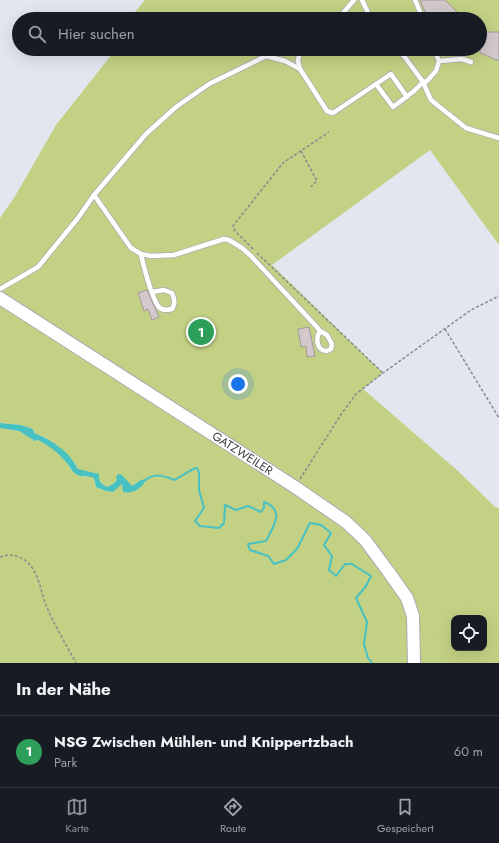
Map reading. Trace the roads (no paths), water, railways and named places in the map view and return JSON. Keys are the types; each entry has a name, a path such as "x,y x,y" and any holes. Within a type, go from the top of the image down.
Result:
{"street":[{"name":"GATZWEILER","path":"0,298 295,487 346,522 365,540 407,598 413,616 414,663"}],"lane":[{"path":"344,12 354,0"},
{"path":"362,0 367,12"},
{"path":"415,0 420,12"},
{"path":"0,289 38,267 78,218 94,195 146,134 176,107 209,84 266,56 285,61 300,69"},
{"path":"299,56 298,61 300,69 327,111 333,113 391,74 407,96"},
{"path":"404,56 423,82 431,100 466,128 499,138"},
{"path":"376,84 392,107 423,82 427,81 436,71 439,61 437,56"},
{"path":"439,61 462,60 471,62"},
{"path":"94,195 131,248 141,254 151,256 174,255 219,240 229,240 251,256 320,331"},
{"path":"141,254 142,263 152,292 158,306 166,310 172,309 174,304 172,293 164,290 152,292"}],"water":[{"path":"0,423 21,425 33,429 34,433 47,439 65,452 78,469 99,474 100,482 107,487 117,480 116,477 118,474 122,475 132,486 141,480 146,479 145,482 137,490 130,492 123,492 122,484 113,492 96,487 94,478 81,476 74,473 60,455 46,445 38,440 35,441 19,431 0,428"}],"waterway":[{"path":"144,481 155,476 166,477 174,480 197,468 199,472 199,490 204,508 195,521 200,526 219,528 224,523 225,505 236,510 248,506 261,512 264,508 264,502 271,505 275,510 276,519 266,541 248,544 250,550 268,556 274,564 286,560 297,549 310,523 321,525 331,533 324,545 332,556 329,570 336,576 345,564 352,564 371,576 366,586 356,598 367,622 364,644 368,658 372,663"}],"place":[{"name":"NSG Zwischen Mühlen- und Knippertzbach","path":"201,332"}]}
